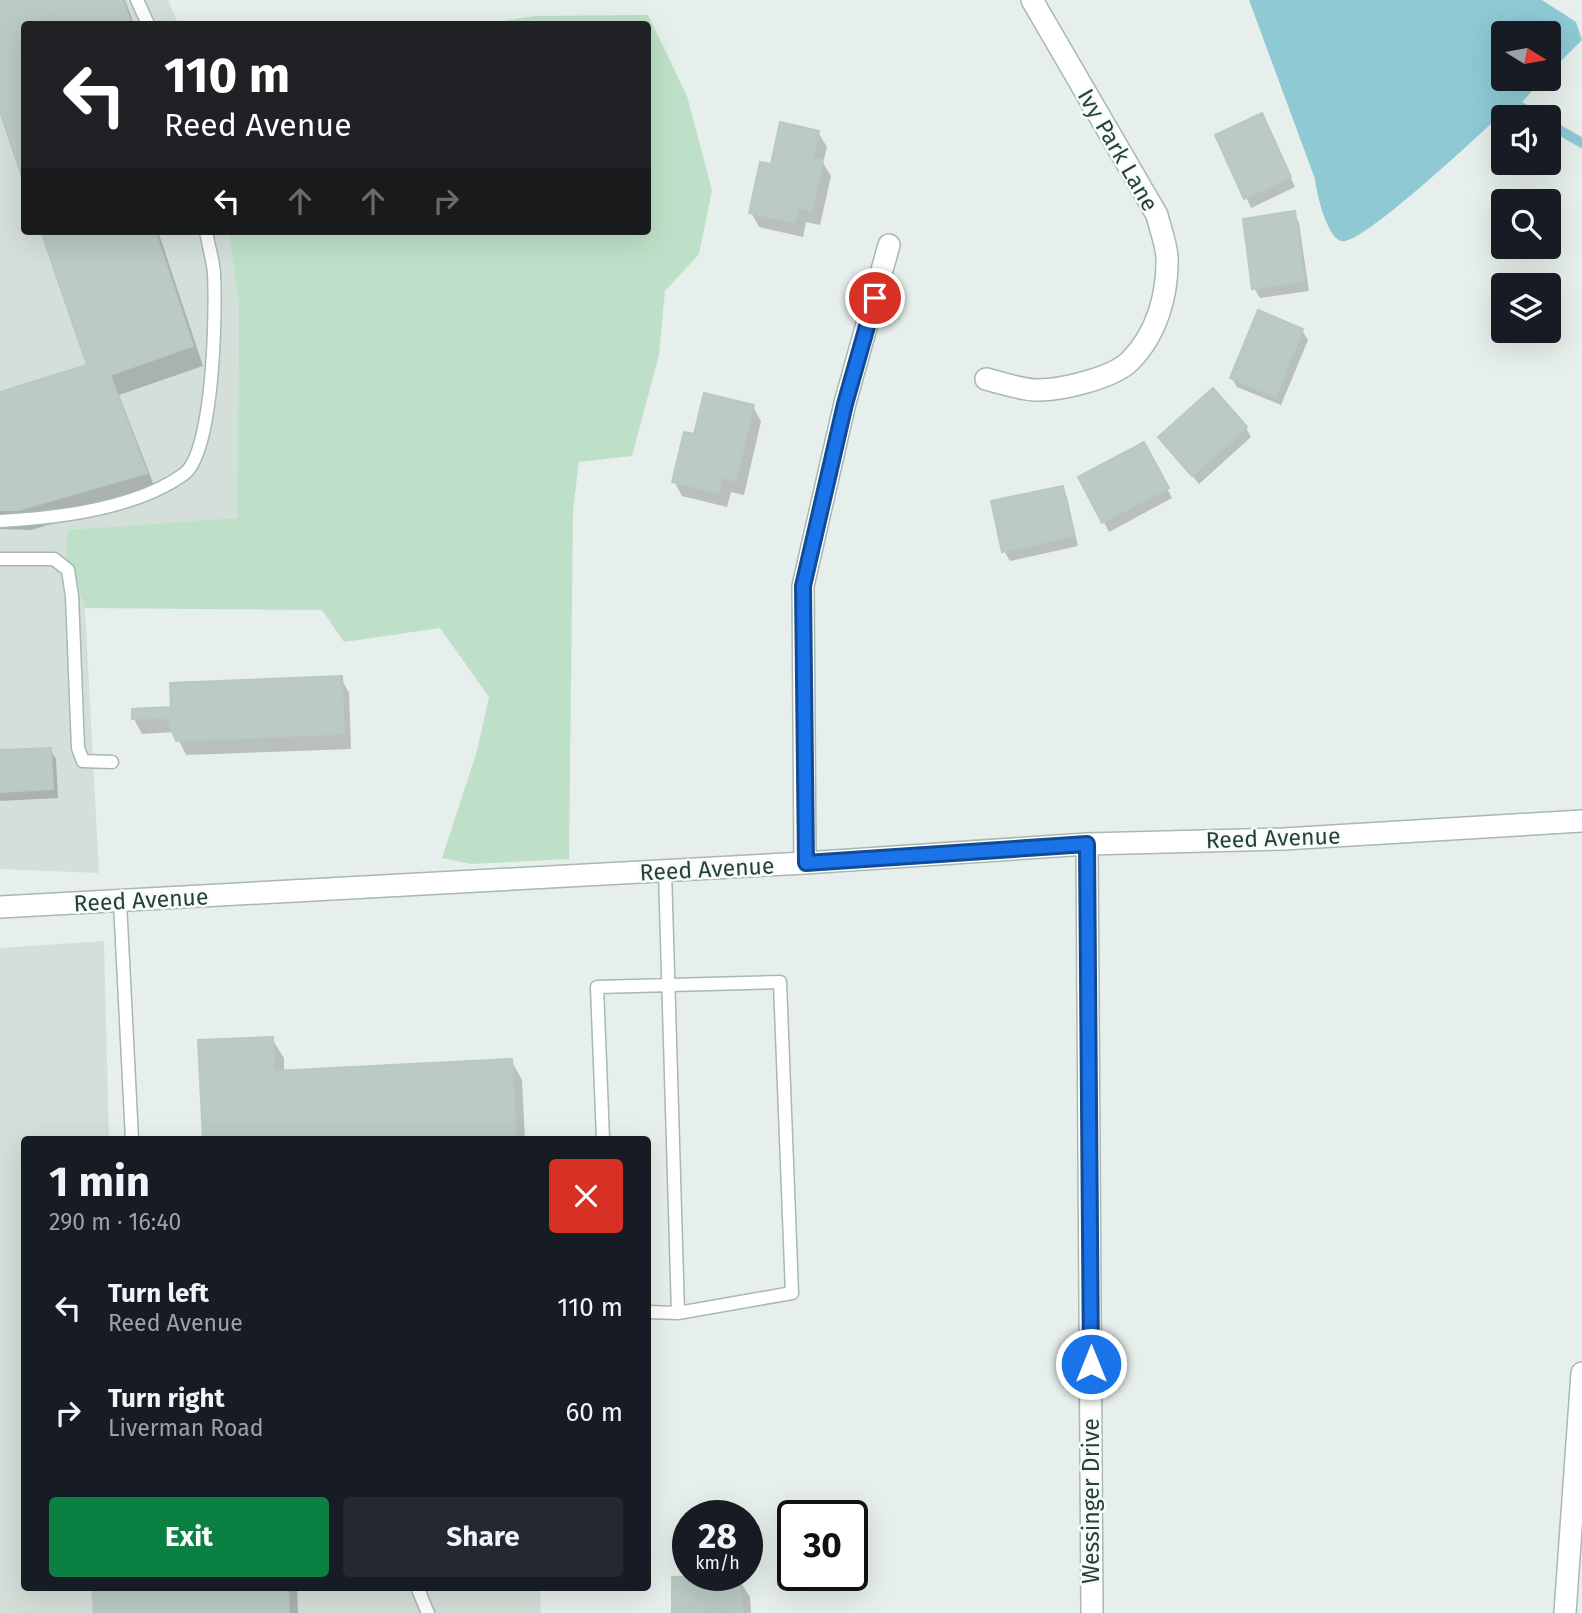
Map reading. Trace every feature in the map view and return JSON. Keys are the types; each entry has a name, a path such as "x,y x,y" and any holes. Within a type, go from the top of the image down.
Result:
{"street":[{"name":"Ivy Park Lane","path":"986,379 1036,390 1065,388 1095,378 1129,362 1156,323 1165,298 1167,255 1157,215 1032,0"},
{"path":"806,863 803,586 845,404 890,245"},
{"name":"Reed Avenue","path":"0,907 806,863 1087,844 1284,839 1582,821"},
{"name":"Wessinger Drive","path":"1087,844 1092,1613"},
{"path":"1565,1613 1575,1566 1582,1373"}],"lane":[{"path":"137,0 147,21"},
{"path":"0,521 60,518 146,494 185,473 200,450 210,381 215,304 214,269 207,235"},
{"path":"0,559 54,559 68,570 72,596 78,748 83,761 112,762"},
{"path":"665,871 678,1313"},
{"path":"121,902 132,1136"},
{"path":"603,1136 597,986 780,982 792,1293 678,1313 651,1312"},
{"path":"419,1591 428,1613"}],"shaded area":[{"path":"0,0 168,0 177,21 21,21 21,235 230,235 239,307 237,519 66,556 85,608 99,873 0,869"},
{"path":"104,941 109,1136 21,1136 21,1591 540,1591 541,1613 0,1613 0,948"}],"green space":[{"path":"648,15 651,21 504,21 534,16"},
{"path":"651,21 687,96 712,190 699,254 665,291 659,355 632,456 579,462 573,511 569,859 471,864 442,858 477,751 489,697 440,628 344,642 322,610 85,608 66,556 68,530 237,518 239,307 230,235 651,235"}],"water":[{"path":"1249,0 1542,0 1576,22 1582,40 1561,61 1561,21 1491,21 1491,91 1532,91 1520,105 1491,105 1491,124 1396,208 1353,238 1341,241 1331,231 1323,213 1315,179"}],"building":[{"path":"0,0 123,0 130,21 21,21 21,174 0,111"},
{"path":"1262,113 1291,177 1244,199 1215,135"},
{"path":"780,122 819,131 813,158 823,160 812,211 799,208 795,223 749,213 760,162 771,164"},
{"path":"1295,211 1304,281 1252,289 1243,219"},
{"path":"42,235 156,235 193,346 110,375 147,473 19,510 0,510 0,392 87,365"},
{"path":"1258,310 1303,329 1276,397 1230,378"},
{"path":"1213,388 1247,427 1192,476 1158,437"},
{"path":"704,393 754,405 736,481 722,478 718,493 672,482 684,432 694,434"},
{"path":"1144,442 1169,488 1102,523 1078,477"},
{"path":"1063,486 1074,536 1002,552 991,501"},
{"path":"342,676 344,734 176,741 167,718 132,719 132,709 171,707 170,683"},
{"path":"51,748 53,789 0,792 0,750"},
{"path":"273,1037 274,1071 512,1059 516,1136 203,1136 198,1040"},
{"path":"92,1591 288,1591 289,1613 94,1613"},
{"path":"672,1591 741,1591 743,1613 672,1613"}],"waterway":[{"path":"1561,131 1582,143"}],"route":[{"path":"875,298 845,404 803,586 806,863 1087,844 1090,893 1091,1364"}]}
